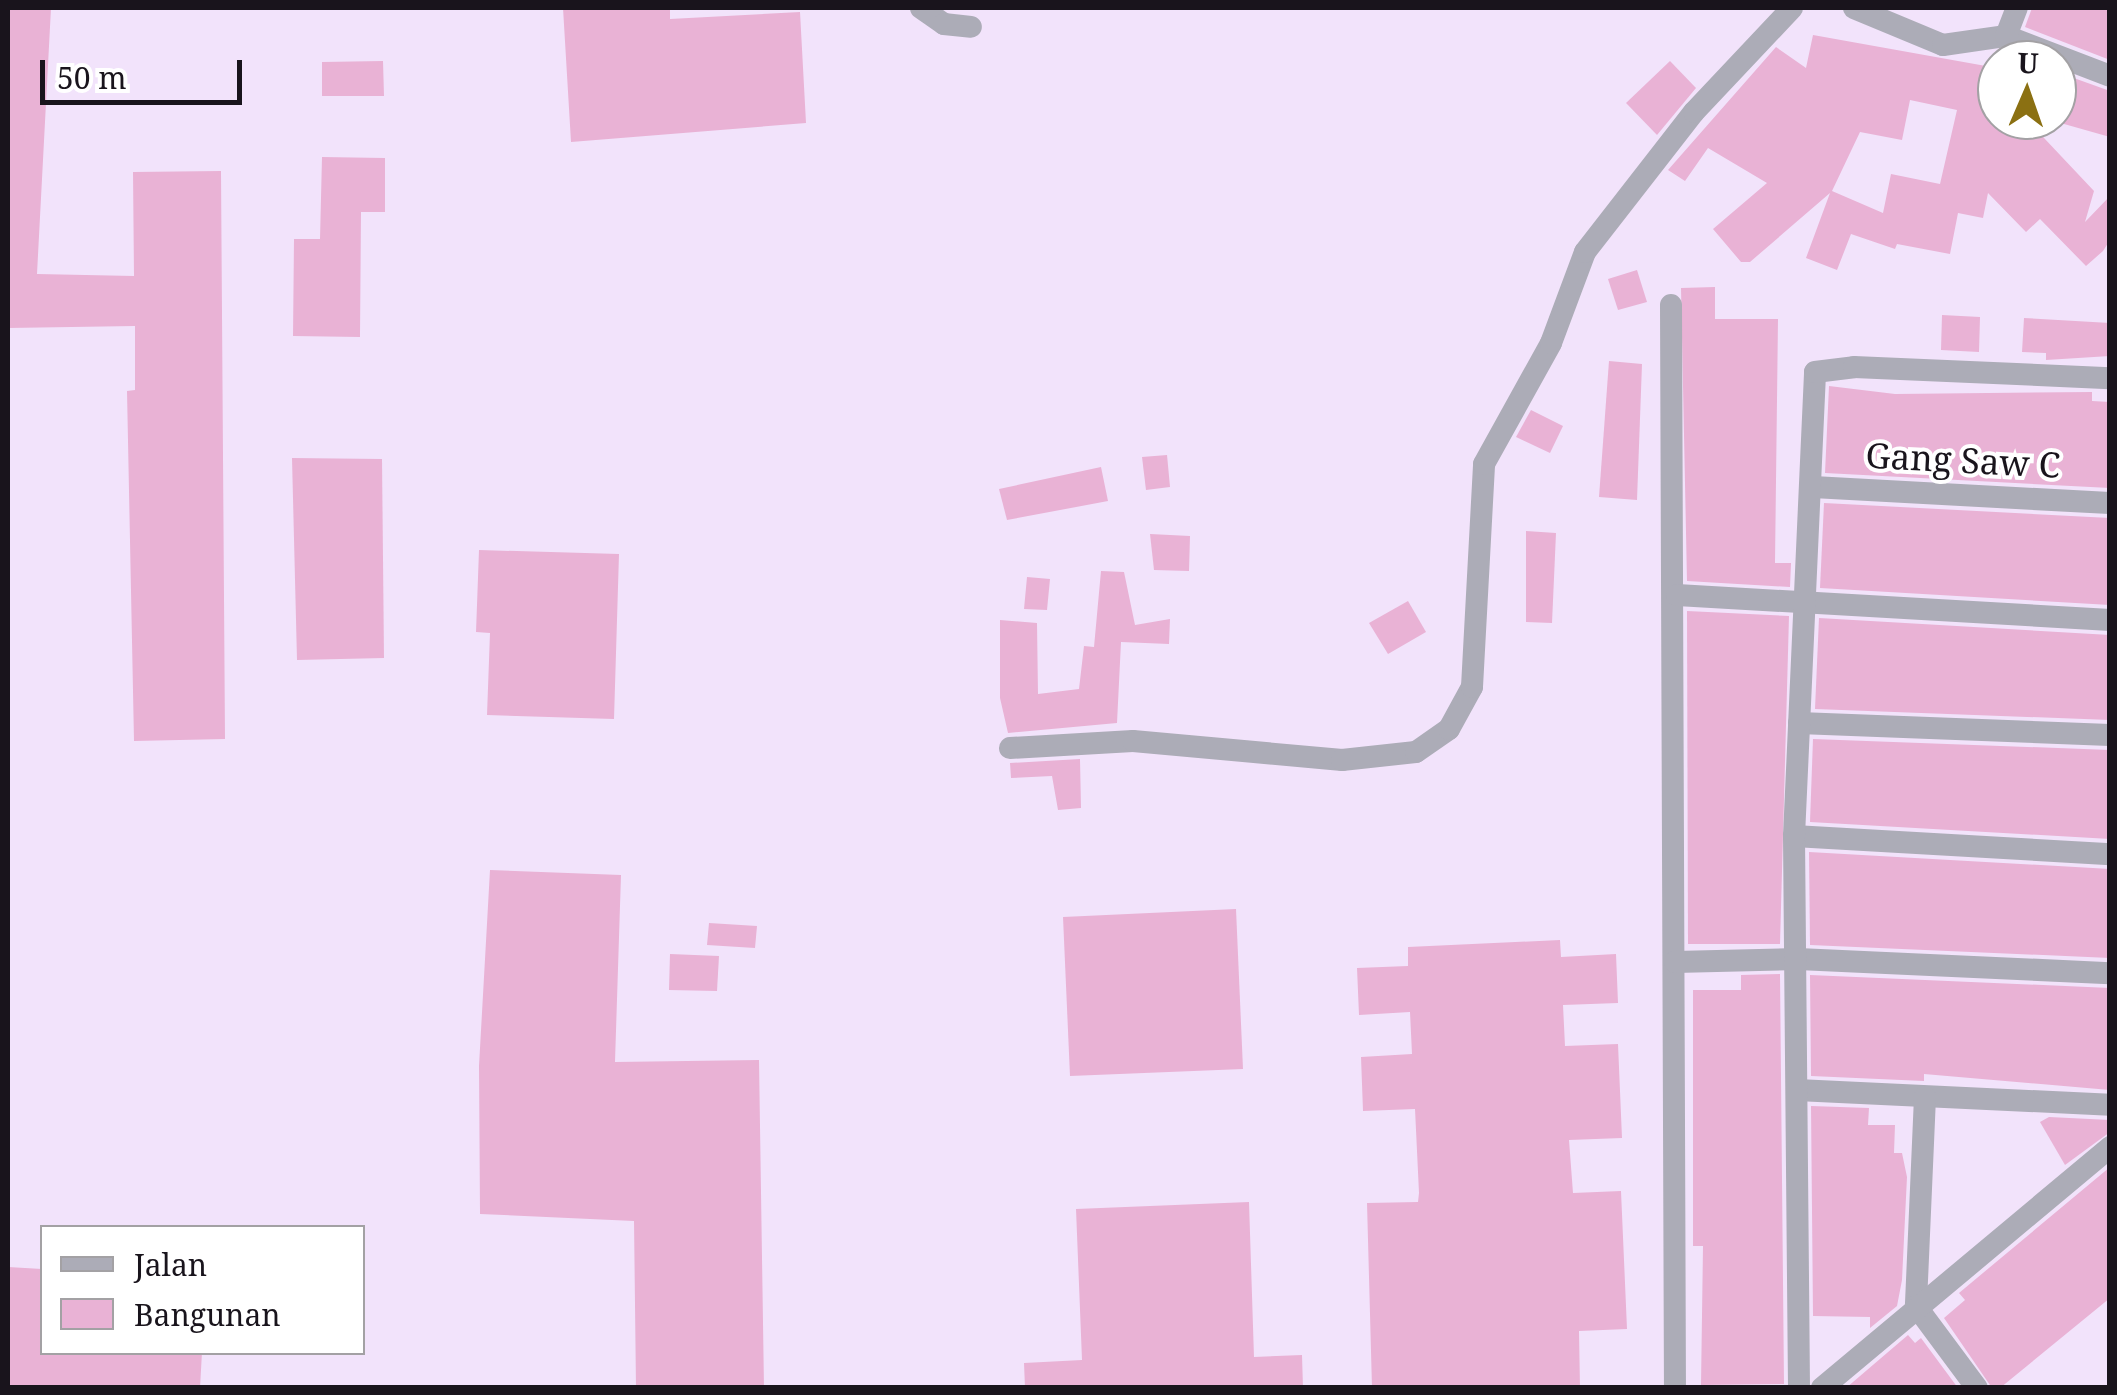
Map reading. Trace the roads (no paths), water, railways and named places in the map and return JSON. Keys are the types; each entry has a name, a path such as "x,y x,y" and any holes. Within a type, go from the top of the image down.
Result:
{"street":[{"path":"921,8 944,24 971,27"},
{"path":"1010,748 1134,740 1342,760 1416,752 1449,729 1472,687 1484,464 1551,343 1585,252 1694,112 1792,8"},
{"path":"1854,8 1943,45 2006,36 2110,76"},
{"path":"2006,36 2017,8"},
{"path":"1670,305 1676,595 1675,1388"},
{"path":"1799,1388 1794,836 1812,487 1813,379 1820,369 2110,378"},
{"name":"Gang Saw C","path":"1812,487 2110,503"},
{"path":"1676,595 2110,620"},
{"path":"1799,723 2110,735"},
{"path":"1794,836 2110,854"},
{"path":"1676,962 1798,959 2110,973"},
{"path":"1797,1090 2110,1105"},
{"path":"1925,1096 1916,1306 1978,1388"},
{"path":"1822,1388 2110,1147"}]}
